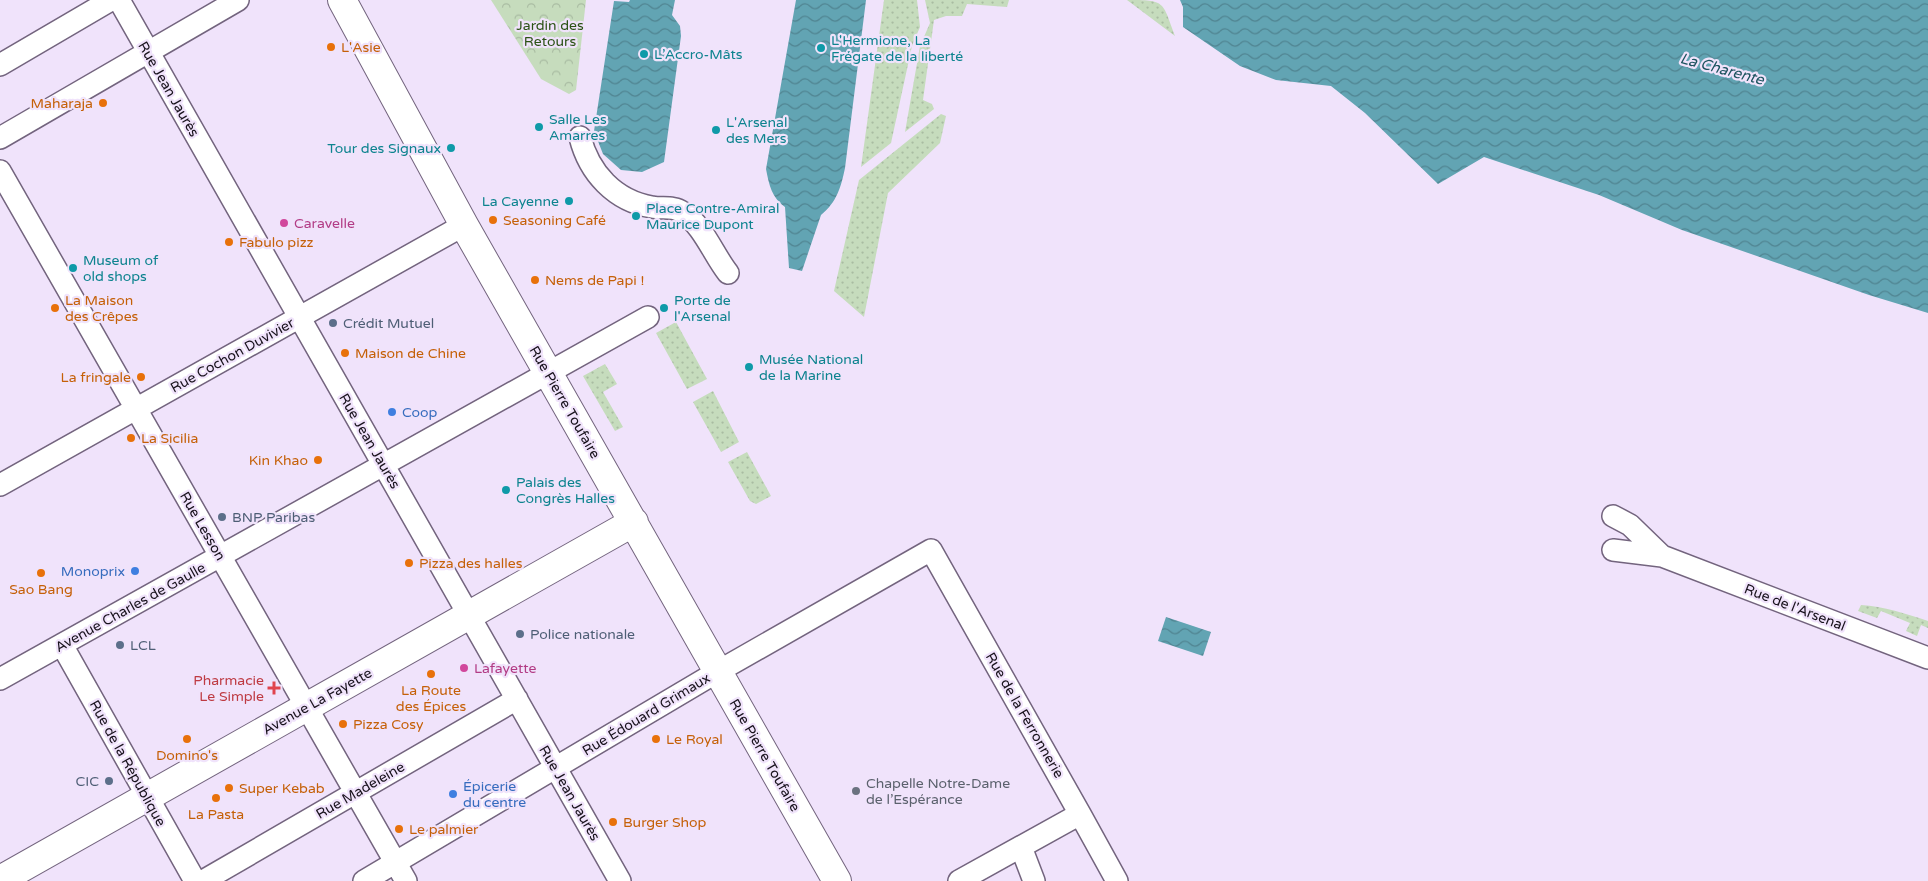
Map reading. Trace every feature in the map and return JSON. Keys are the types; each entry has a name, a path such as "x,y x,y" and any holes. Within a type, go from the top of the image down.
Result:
{"main road":[{"name":"Rue Pierre Toufaire","path":"342,0 464,225 837,881"},
{"name":"Avenue La Fayette","path":"0,880 634,522"}],"street":[{"path":"0,65 110,0"},
{"name":"Rue Jean Jaurès","path":"119,0 620,881"},
{"path":"0,138 238,0"},
{"path":"580,137 588,160 607,186 624,199 638,205 681,211 699,228 728,273"},
{"name":"Rue Lesson","path":"0,171 406,881"},
{"name":"Rue Cochon Duvivier","path":"0,485 464,225"},
{"path":"548,372 648,316"},
{"name":"Avenue Charles de Gaulle","path":"0,679 548,372"},
{"name":"Rue de l'Arsenal","path":"1613,516 1630,525 1662,556"},
{"name":"Rue Édouard Grimaux","path":"364,881 717,672 931,550"},
{"name":"Rue de la Ferronnerie","path":"931,550 1116,881"},
{"name":"Rue de l'Arsenal","path":"1613,550 1662,556 1928,658"},
{"name":"Rue de la République","path":"62,644 195,881"},
{"name":"Rue Madeleine","path":"203,881 517,699"},
{"path":"959,881 1080,814"},
{"path":"1021,847 1034,881"}],"green space":[{"name":"Jardin des Retours","path":"491,0 586,0 576,90 569,94 541,79"},
{"path":"884,0 917,0 920,27 912,46 891,143 861,167"},
{"path":"925,0 1009,0 1007,7 967,4 962,16 946,16 934,20 923,100 932,104 934,109 905,132 920,46 930,23"},
{"path":"1127,0 1156,2 1161,5 1168,16 1175,36"},
{"path":"941,114 946,116 940,143 888,193 864,317 834,291 859,180"},
{"path":"676,322 707,379 687,389 656,333"},
{"path":"605,364 617,384 603,392 623,427 615,431 583,376"},
{"path":"713,391 739,442 721,452 693,402"},
{"path":"747,452 771,496 756,504 750,501 728,462"},
{"path":"1861,605 1903,613 1928,621 1928,628 1921,625 1917,636 1906,631 1910,623 1881,611 1877,618 1858,611"}],"water":[{"path":"630,0 675,0 672,15 680,26 681,36 664,162 642,172 621,170 603,154 594,131 614,1 629,2"},
{"path":"796,0 866,0 845,168 835,199 821,215 802,271 789,268 785,207 777,200 772,191 766,169"},
{"name":"La Charente","path":"1180,0 1928,0 1928,313 1869,295 1682,230 1599,195 1484,157 1438,184 1365,113 1331,86 1276,80 1240,66 1183,27 1183,7"},
{"path":"1166,617 1211,632 1203,656 1158,641"}],"place":[{"name":"L'Asie","path":"331,47"},
{"name":"L'Hermione, La Frégate de la liberté","path":"821,48"},
{"name":"L’Accro-Mâts","path":"644,54"},
{"name":"Maharaja","path":"103,103"},
{"name":"Salle Les Amarres","path":"539,127"},
{"name":"L'Arsenal des Mers","path":"716,130"},
{"name":"Tour des Signaux","path":"451,148"},
{"name":"La Cayenne","path":"569,201"},
{"name":"Place Contre-Amiral Maurice Dupont","path":"636,216"},
{"name":"Seasoning Café","path":"493,220"},
{"name":"Caravelle","path":"284,223"},
{"name":"Fabulo pizz","path":"229,242"},
{"name":"Museum of old shops","path":"73,268"},
{"name":"Nems de Papi !","path":"535,280"},
{"name":"La Maison des Crêpes","path":"55,308"},
{"name":"Porte de l'Arsenal","path":"664,308"},
{"name":"Crédit Mutuel","path":"333,323"},
{"name":"Maison de Chine","path":"345,353"},
{"name":"Musée National de la Marine","path":"749,367"},
{"name":"La fringale","path":"141,377"},
{"name":"Coop","path":"392,412"},
{"name":"La Sicilia","path":"131,438"},
{"name":"Kin Khao","path":"318,460"},
{"name":"Palais des Congrès Halles","path":"506,490"},
{"name":"BNP Paribas","path":"222,517"},
{"name":"Pizza des halles","path":"409,563"},
{"name":"Monoprix","path":"135,571"},
{"name":"Sao Bang","path":"41,573"},
{"name":"Police nationale","path":"520,634"},
{"name":"LCL","path":"120,645"},
{"name":"Lafayette","path":"464,668"},
{"name":"La Route des Épices","path":"431,674"},
{"name":"Pharmacie Le Simple","path":"274,688"},
{"name":"Pizza Cosy","path":"343,724"},
{"name":"Domino's","path":"187,739"},
{"name":"Le Royal","path":"656,739"},
{"name":"CIC","path":"109,781"},
{"name":"Super Kebab","path":"229,788"},
{"name":"Chapelle Notre-Dame de l’Espérance","path":"856,791"},
{"name":"Épicerie du centre","path":"453,794"},
{"name":"La Pasta","path":"216,798"},
{"name":"Burger Shop","path":"613,822"},
{"name":"Le palmier","path":"399,829"}]}
